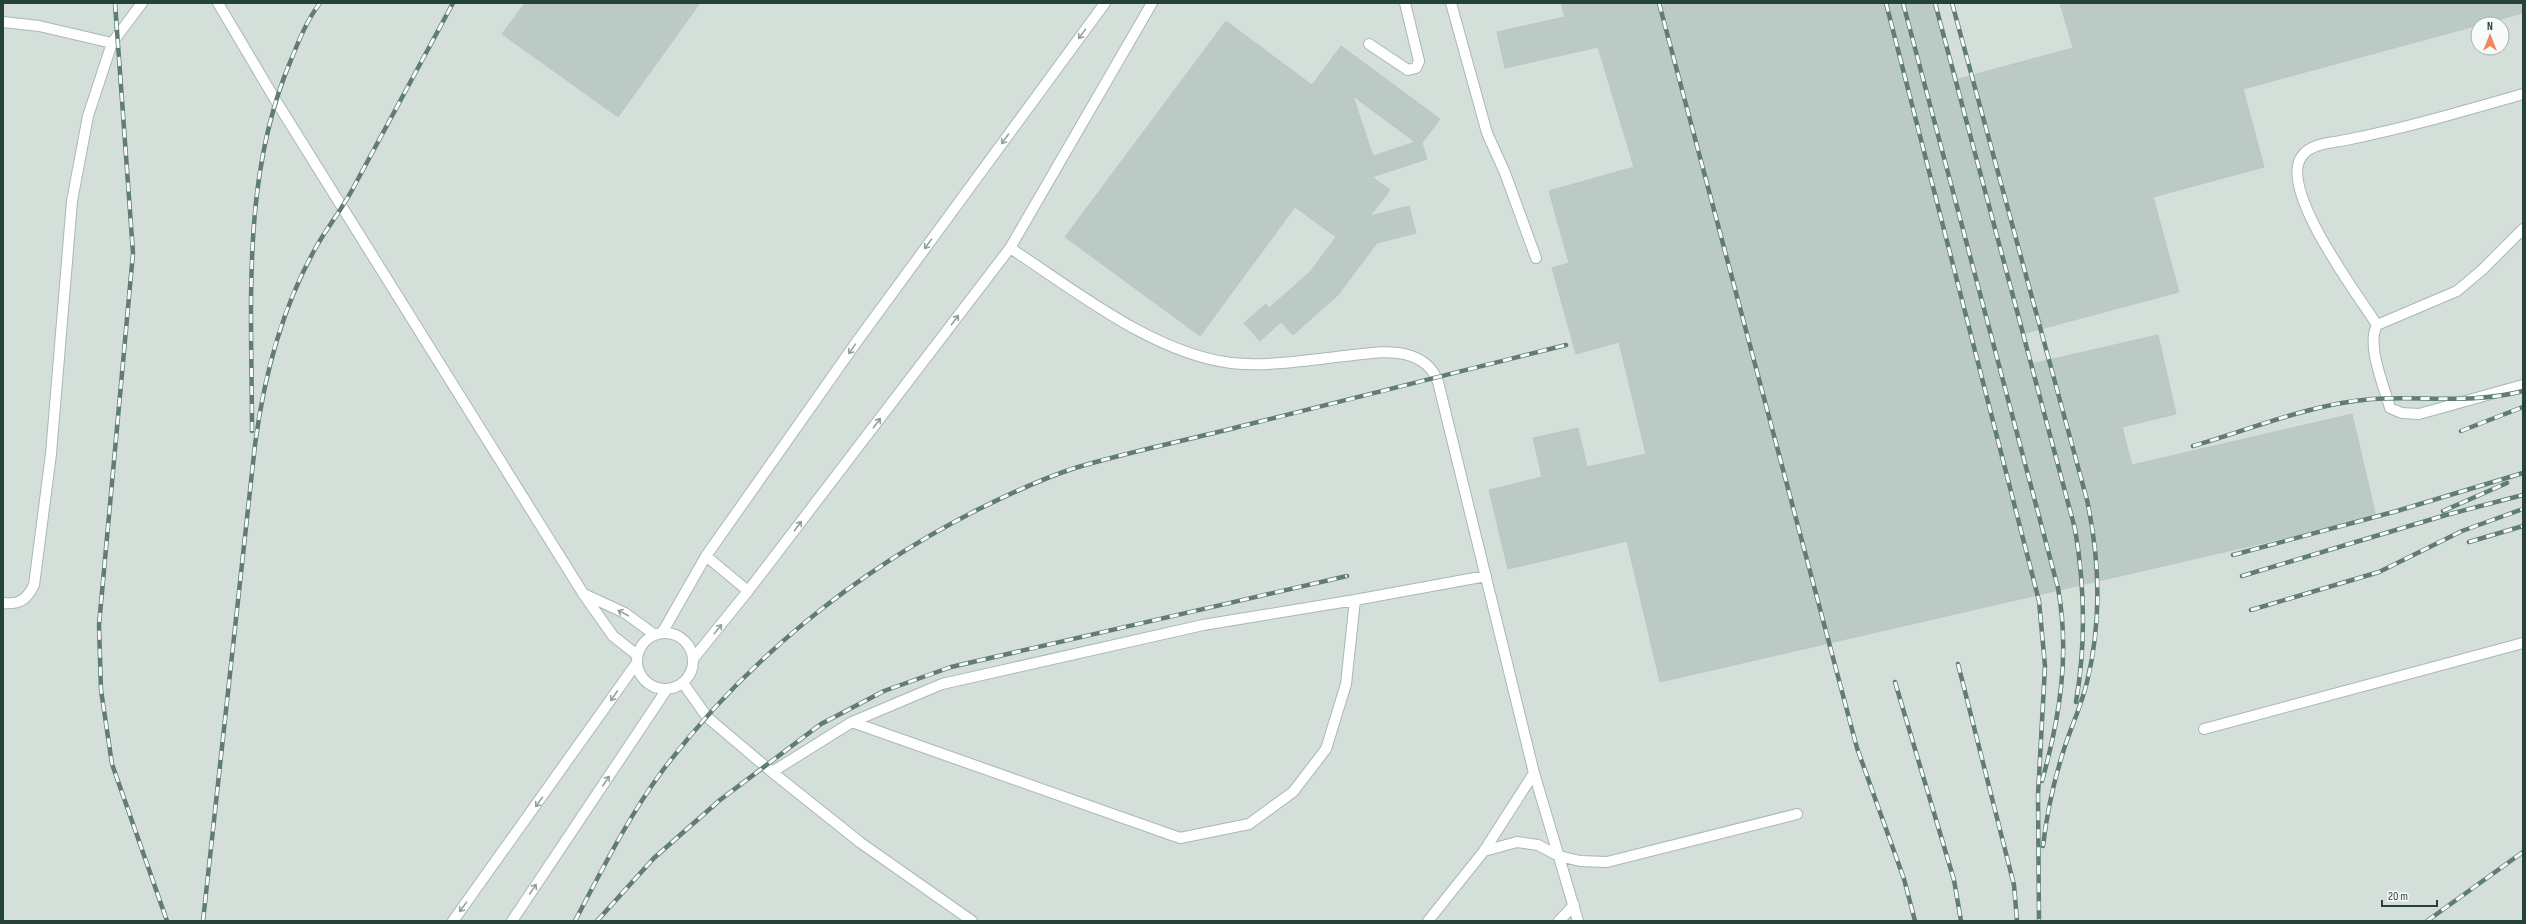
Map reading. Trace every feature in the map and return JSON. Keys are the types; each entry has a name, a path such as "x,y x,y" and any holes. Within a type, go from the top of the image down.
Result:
{"lane":[{"path":"3,603 14,604 27,598 34,585 52,454 72,201 88,116 112,43 142,3"},
{"path":"218,3 288,121 584,595 613,636 637,660 643,680 658,689 667,690 683,683 692,668 693,659 686,643 675,636 658,634 625,613 584,595"},
{"path":"453,921 637,660 646,640 658,634 706,556 862,334 1105,3"},
{"path":"693,659 748,591 1010,248 1152,3"},
{"path":"1369,44 1408,70 1416,68 1419,60 1404,3"},
{"path":"1451,3 1487,133 1536,258"},
{"path":"3,22 39,26 112,43"},
{"path":"2378,325 2310,220 2296,174 2301,156 2313,146 2398,130 2523,94"},
{"path":"2523,229 2482,270 2457,291 2378,325 2373,333 2373,345 2390,408 2402,413 2419,414 2523,385"},
{"path":"1010,248 1124,322 1179,350 1231,363 1293,362 1381,352 1407,355 1425,362 1438,382 1534,773 1578,921"},
{"path":"706,556 748,591"},
{"path":"772,772 852,722 942,684 1203,625 1355,600 1486,576"},
{"path":"852,722 1180,838 1249,824 1293,792 1326,749 1346,684 1355,600"},
{"path":"2204,729 2523,643"},
{"path":"683,683 707,717 772,772 861,843 972,921"},
{"path":"512,921 667,690"},
{"path":"1428,921 1484,851 1534,773"},
{"path":"1484,851 1517,842 1538,845 1559,856 1580,861 1608,862 1797,814"},
{"path":"1560,921 1574,905"}],"shaded area":[{"path":"3,3 2523,3 2523,921 3,921"}],"building":[{"path":"525,3 700,3 618,117 502,34"},
{"path":"1561,3 1933,3 1958,79 2073,48 2060,3 2523,3 2523,13 2510,17 2470,16 2470,27 2243,89 2264,167 2153,197 2179,292 2022,334 2031,364 2158,335 2176,414 2122,427 2132,465 2352,414 2376,517 1660,682 1627,541 1508,569 1489,490 1542,477 1533,438 1578,428 1587,467 1646,454 1619,342 1576,354 1552,268 1569,263 1549,191 1634,167 1598,47 1505,68 1497,32 1565,17"},
{"path":"1226,21 1312,85 1341,46 1440,119 1422,143 1427,159 1372,177 1390,190 1370,216 1409,206 1416,233 1377,243 1338,295 1293,335 1281,322 1260,341 1244,323 1266,304 1269,308 1310,272 1336,237 1295,207 1200,336 1065,237","holes":["1353,96 1415,142 1373,156"]}],"railway":[{"path":"115,3 133,253 99,625 101,690 112,764 167,921"},
{"path":"252,431 251,290 253,242 257,196 264,150 275,104 291,60 307,23 320,3"},
{"path":"203,921 255,445 263,394 269,369 283,320 303,272 315,249 351,192 453,3"},
{"path":"1659,3 1857,748 1904,879 1915,921"},
{"path":"1886,3 2039,601 2045,666 2038,795 2039,921"},
{"path":"1903,3 2058,588 2063,637 2063,661 2054,733 2042,781"},
{"path":"1935,3 2075,529 2081,572 2083,616 2083,637 2076,702"},
{"path":"1952,3 2087,500 2095,546 2098,591 2092,659 2085,690 2058,768 2049,807 2043,846"},
{"path":"575,921 616,844 650,788 695,730 729,692 766,656 804,623 845,591 930,535 1012,493 1050,477 1095,462 1566,345"},
{"path":"2193,446 2281,418 2326,406 2349,402 2391,398 2448,399 2486,397 2523,391"},
{"path":"2461,431 2523,407"},
{"path":"2233,555 2397,511 2523,473"},
{"path":"2443,511 2507,483"},
{"path":"2242,576 2446,515 2523,495"},
{"path":"2251,610 2379,572 2462,531 2523,509"},
{"path":"2469,542 2523,526"},
{"path":"597,921 654,858 720,800 821,724 884,691 951,667 1347,576"},
{"path":"1958,664 2014,885 2017,921"},
{"path":"1895,682 1954,880 1961,921"},
{"path":"2427,921 2523,852"}]}
